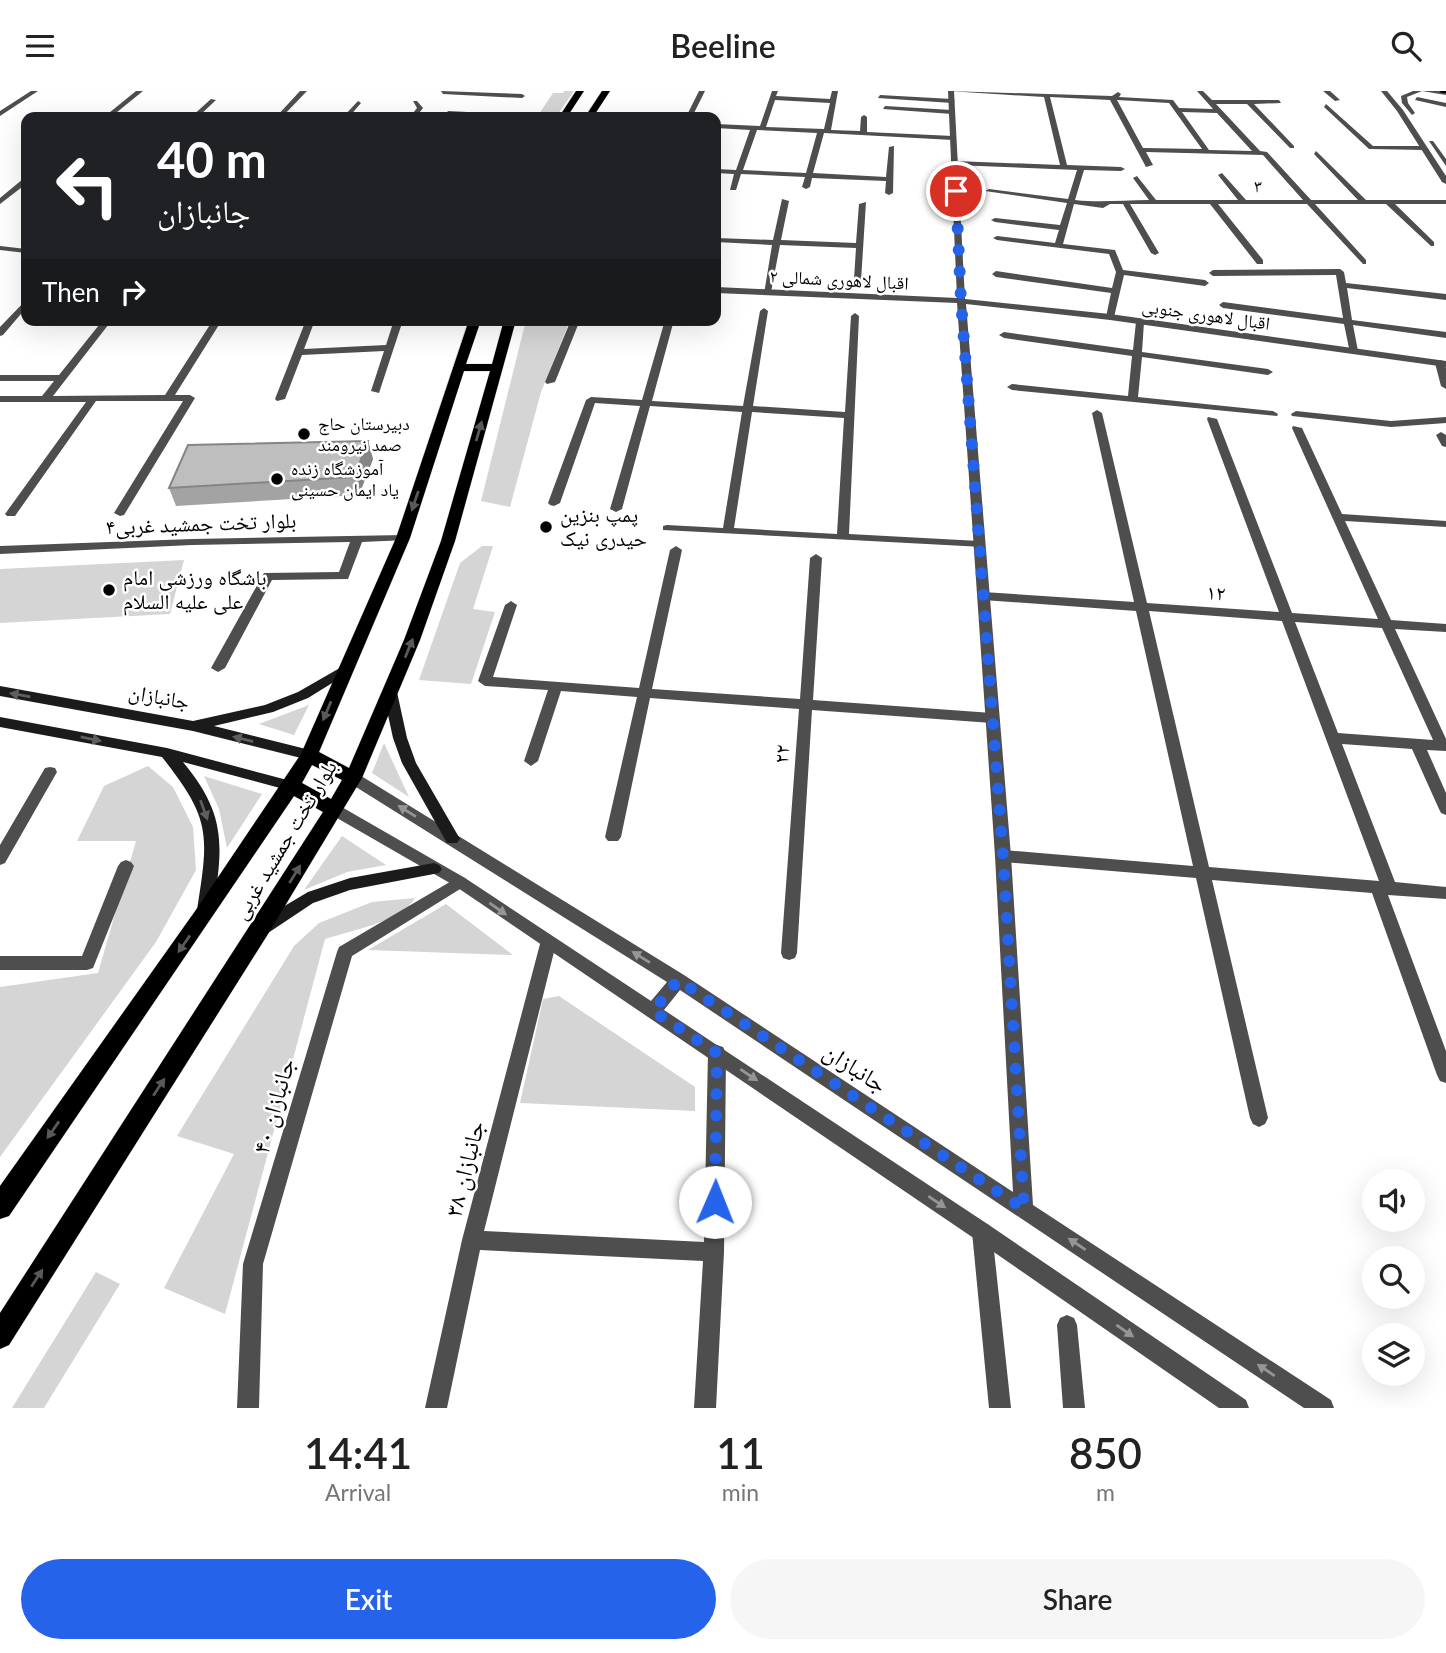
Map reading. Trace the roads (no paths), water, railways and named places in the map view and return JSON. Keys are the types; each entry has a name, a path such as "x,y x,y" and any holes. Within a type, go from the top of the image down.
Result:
{"main road":[{"path":"566,112 580,91"},
{"path":"592,112 606,91"},
{"name":"بلوار تخت جمشید غربی","path":"0,1207 205,913 309,755 403,538 473,326"},
{"name":"بلوار تخت جمشید غربی","path":"0,1336 261,929 353,778 390,692 448,541 508,326"},
{"path":"460,368 497,367"},
{"path":"193,726 268,709 303,695 345,669"},
{"name":"جانبازان","path":"0,691 193,726 309,755"},
{"path":"390,692 400,738 409,762 452,839"},
{"path":"0,722 167,754 291,786 335,810"},
{"path":"167,754 189,777 205,809 213,844 205,913"},
{"path":"309,755 353,778"},
{"path":"261,929 308,898 361,882 434,869"}],"street":[{"path":"0,106 22,91"},
{"path":"0,114 35,91"},
{"path":"113,112 140,91"},
{"path":"284,112 304,91"},
{"path":"692,112 702,91"},
{"path":"806,187 835,91"},
{"path":"1023,95 1031,91"},
{"path":"1113,99 1115,95 1133,94 1131,91"},
{"path":"1200,91 1309,202 1363,262"},
{"path":"1256,91 1269,102"},
{"path":"1326,91 1336,100"},
{"path":"1384,91 1400,110 1446,181"},
{"path":"1419,91 1404,96 1405,103 1446,164"},
{"path":"1425,91 1445,92"},
{"path":"443,92 522,96"},
{"path":"474,112 490,93"},
{"path":"733,188 774,94 833,101"},
{"path":"880,97 1023,95 1171,101 1208,151"},
{"path":"885,108 955,96"},
{"path":"955,96 953,138 961,301 1003,856 1024,1209"},
{"path":"1048,97 1065,168"},
{"path":"1113,99 1149,165"},
{"path":"1416,99 1446,105"},
{"path":"200,112 214,100"},
{"path":"415,101 420,108 417,112"},
{"path":"1210,102 1279,102"},
{"path":"1249,102 1292,146"},
{"path":"350,112 358,103"},
{"path":"1326,106 1371,148 1424,148"},
{"path":"1178,110 1218,111"},
{"path":"863,134 864,117"},
{"path":"721,127 953,138"},
{"path":"889,193 892,147"},
{"path":"1141,150 1261,153"},
{"path":"1316,153 1364,202"},
{"path":"954,163 1121,169"},
{"path":"1058,246 1081,168"},
{"path":"721,171 890,179"},
{"path":"1222,175 1244,202"},
{"path":"1137,178 1154,202"},
{"path":"0,202 21,185"},
{"name":"۳","path":"989,191 1103,206 1108,202 1446,202"},
{"path":"767,292 785,201"},
{"path":"1125,202 1155,253"},
{"path":"1212,202 1260,261"},
{"path":"1388,202 1431,244"},
{"path":"858,279 863,204"},
{"path":"995,220 1063,228"},
{"path":"997,238 1112,252 1120,272 1110,317"},
{"path":"721,240 860,246"},
{"path":"0,248 21,250"},
{"path":"1120,272 1205,283"},
{"path":"1213,273 1340,272 1353,351"},
{"path":"996,275 1116,291"},
{"path":"1342,285 1446,297"},
{"name":"اقبال لاهوری شمالی ۲","path":"721,289 961,301"},
{"name":"اقبال لاهوری جنوبی","path":"961,301 1110,317 1443,363"},
{"path":"1223,305 1446,335"},
{"path":"0,333 21,309"},
{"path":"728,531 764,311"},
{"path":"844,537 855,316"},
{"path":"1133,399 1140,321"},
{"path":"45,399 103,326"},
{"path":"168,398 214,326"},
{"path":"280,399 309,326"},
{"path":"376,391 397,326"},
{"path":"550,382 573,326"},
{"path":"616,509 668,326"},
{"path":"1004,335 1268,372"},
{"path":"298,352 390,348"},
{"path":"1443,363 1446,386"},
{"path":"0,390 5,378 62,377"},
{"path":"1012,387 1273,414"},
{"path":"10,514 93,398"},
{"path":"0,399 190,398 120,513"},
{"path":"554,503 591,400 850,415"},
{"path":"1097,413 1259,1118"},
{"path":"1296,414 1391,424 1446,419"},
{"path":"1212,419 1332,738 1446,1075"},
{"path":"1297,428 1444,745 1332,738"},
{"path":"1338,517 1446,524"},
{"path":"667,528 979,545"},
{"name":"بلوار تخت جمشید غربی۴","path":"0,550 403,538"},
{"path":"218,668 268,576 344,576 357,539"},
{"path":"613,837 676,550"},
{"name":"۲۲","path":"789,953 816,558"},
{"name":"۱۲","path":"983,596 1446,628"},
{"path":"511,605 485,681 992,718"},
{"path":"531,761 556,686"},
{"path":"1417,744 1446,809"},
{"path":"0,859 50,772"},
{"name":"جانبازان","path":"353,778 678,980 1323,1408"},
{"path":"335,810 460,882 982,1232 1238,1408"},
{"path":"1003,856 1446,893"},
{"path":"0,963 87,963 126,866"},
{"name":"۴۰ جانبازان","path":"248,1408 253,1264 345,952 460,882"},
{"name":"۳۸ جانبازان","path":"436,1408 472,1240 548,943"},
{"path":"653,1011 678,980"},
{"path":"705,1408 714,1252 717,1053"},
{"path":"982,1232 1000,1408"},
{"path":"472,1240 714,1252"},
{"path":"1067,1325 1074,1408"}],"place":[{"name":"دبیرستان حاج صمد نیرومند","path":"304,434"},
{"name":"آموزشگاه زنده یاد ایمان حسینی","path":"277,479"},
{"name":"پمپ بنزین حیدری نیک","path":"546,527"},
{"name":"باشگاه ورزشی امام علی علیه السلام","path":"109,590"}]}
